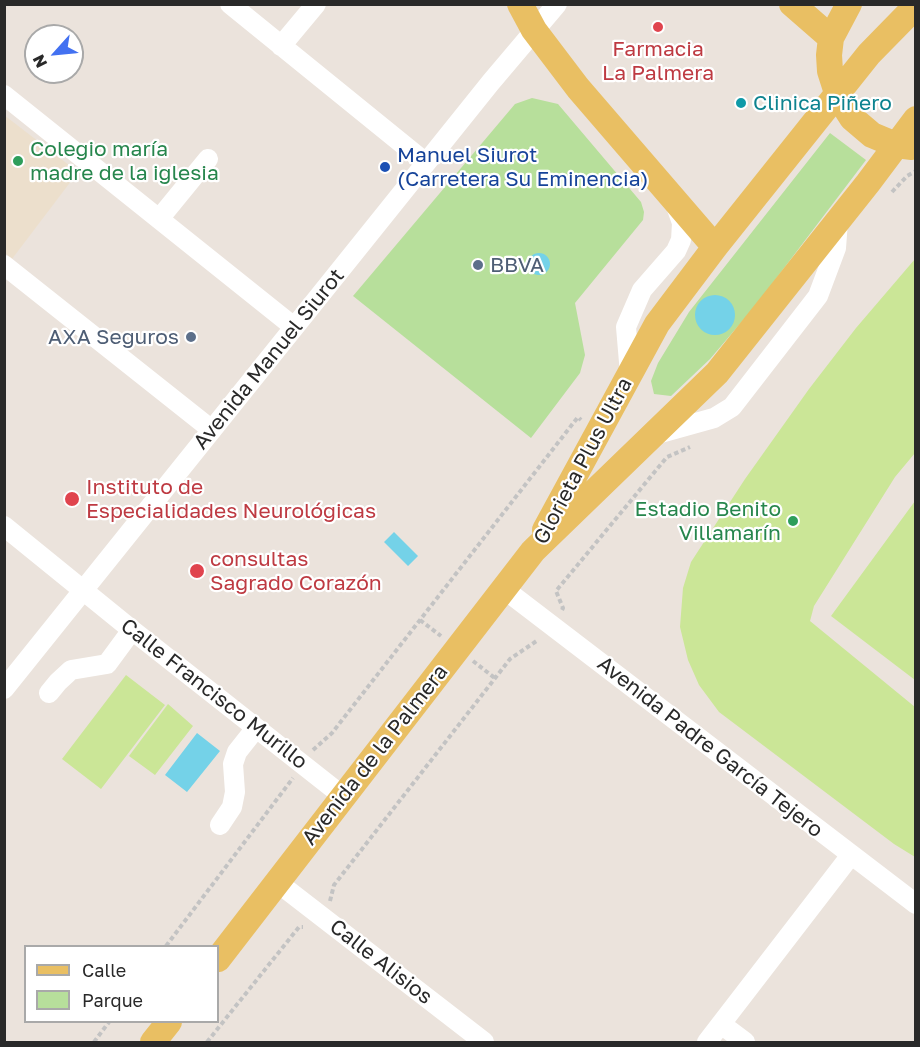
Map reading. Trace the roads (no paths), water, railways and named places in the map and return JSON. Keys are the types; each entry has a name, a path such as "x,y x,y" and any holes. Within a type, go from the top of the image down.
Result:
{"main road":[{"path":"520,4 534,30 578,88 714,247"},
{"path":"792,4 831,38"},
{"path":"849,4 831,38 830,71 838,96 852,118 872,135 906,147"},
{"name":"Glorieta Plus Ultra","path":"533,551 657,324 714,247 838,96 869,54 915,6"},
{"name":"Glorieta Plus Ultra","path":"533,551 717,374 838,221 906,147 915,118"},
{"name":"Avenida de la Palmera","path":"219,958 533,551"},
{"path":"153,1042 168,1023"}],"street":[{"path":"230,4 426,163"},
{"path":"281,46 316,4"},
{"name":"Avenida Manuel Siurot","path":"4,689 426,163 557,4"},
{"path":"4,95 294,327"},
{"path":"159,219 208,159"},
{"path":"630,374 626,327 642,290 676,251 681,240 682,223 673,199"},
{"path":"653,435 714,418 732,407 818,296 836,248 838,221"},
{"path":"676,251 714,247"},
{"path":"4,265 212,430"},
{"name":"Calle Francisco Murillo","path":"4,526 344,797"},
{"name":"Avenida Padre García Tejero","path":"504,589 915,904"},
{"path":"49,693 71,670 107,664 132,630"},
{"path":"220,825 232,807 235,792 233,764 237,752 256,728"},
{"path":"707,1042 851,855"},
{"name":"Calle Alisios","path":"277,882 484,1042"},
{"path":"721,1024 745,1042"}],"water":[{"path":"539,253 547,256 550,264 547,272 539,275 531,272 528,264 531,256"},
{"path":"715,295 729,301 735,315 729,329 715,335 701,329 695,315 701,301"},
{"path":"394,532 418,556 408,566 384,542"},
{"path":"197,733 220,751 187,792 165,775"}],"place":[{"name":"Farmacia La Palmera","path":"658,27"},
{"name":"Clinica Piñero","path":"741,103"},
{"name":"Colegio maría madre de la iglesia","path":"18,161"},
{"name":"Manuel Siurot (Carretera Su Eminencia)","path":"385,167"},
{"name":"BBVA","path":"478,265"},
{"name":"AXA Seguros","path":"191,337"},
{"name":"Instituto de Especialidades Neurológicas","path":"72,499"},
{"name":"Estadio Benito Villamarín","path":"793,521"},
{"name":"consultas Sagrado Corazón","path":"197,571"}]}
